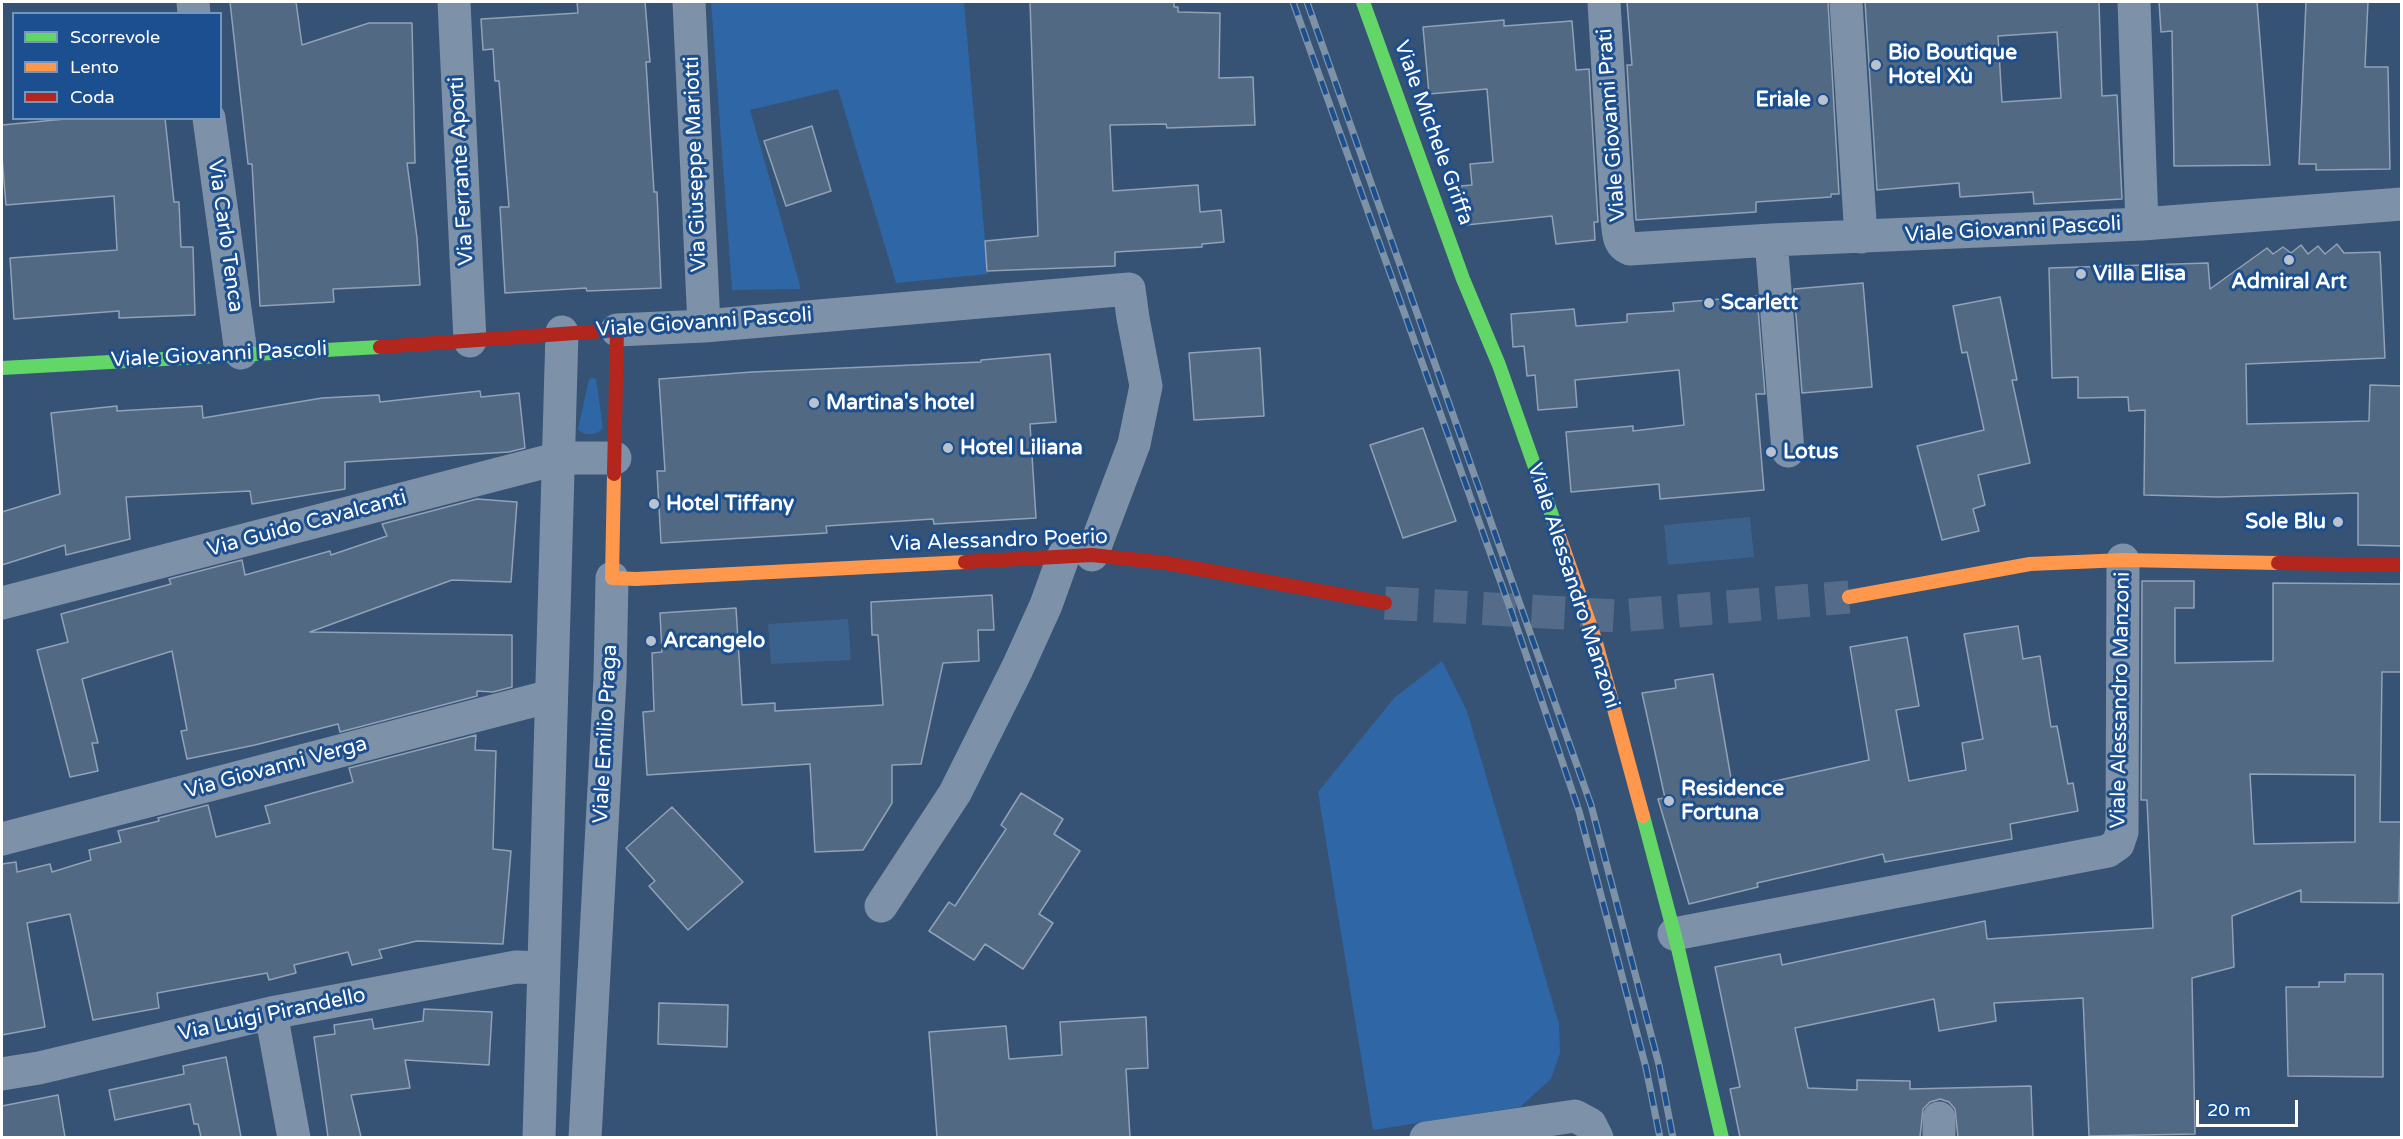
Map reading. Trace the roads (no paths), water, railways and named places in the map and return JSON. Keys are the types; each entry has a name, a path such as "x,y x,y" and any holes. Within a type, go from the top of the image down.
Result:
{"street":[{"name":"Via Ferrante Aporti","path":"454,2 470,341"},
{"name":"Via Giuseppe Mariotti","path":"689,2 704,326"},
{"name":"Viale Michele Griffa","path":"1363,2 1463,279"},
{"name":"Viale Giovanni Prati","path":"1604,2 1617,220 1620,241 1624,247"},
{"path":"1846,2 1861,237"},
{"path":"2134,2 2142,224"},
{"name":"Via Carlo Tenca","path":"209,120 241,353"},
{"name":"Viale Giovanni Pascoli","path":"1624,247 1630,249 1771,240 2142,224 2402,204"},
{"path":"1771,240 1788,451"},
{"name":"Viale Alessandro Manzoni","path":"1463,279 1499,365 1595,639 1674,934 1722,1137"},
{"name":"Viale Giovanni Pascoli","path":"2,368 704,326 1130,289 1132,318 1146,386 1134,444 1078,555 1046,605 955,793 881,906"},
{"name":"Viale Emilio Praga","path":"585,1137 610,678 617,330"},
{"path":"539,1137 562,333"},
{"name":"Via Guido Cavalcanti","path":"2,603 560,458 615,458"},
{"name":"Via Alessandro Poerio","path":"612,578 636,579 1078,555 1166,563 1384,603"},
{"name":"Viale Alessandro Manzoni","path":"1674,934 2108,851 2118,844 2122,832 2123,560 2402,565"},
{"path":"1849,597 2030,564 2123,560"},
{"name":"Via Giovanni Verga","path":"2,839 551,696"},
{"name":"Via Luigi Pirandello","path":"2,1074 39,1068 271,1013 516,966 544,968"},
{"path":"271,1013 294,1137"},
{"path":"1426,1137 1575,1116 1594,1131"}],"tunnel":[{"path":"1385,603 1618,616 1849,597"}],"railway":[{"path":"1293,2 1515,622 1579,811 1646,1068 1660,1138"},
{"path":"1307,2 1591,805 1659,1065 1673,1138"}],"place":[{"name":"Bio Boutique Hotel Xù","path":"1876,65"},
{"name":"Eriale","path":"1823,100"},
{"name":"Admiral Art","path":"2289,260"},
{"name":"Villa Elisa","path":"2081,274"},
{"name":"Scarlett","path":"1709,303"},
{"name":"Martina's hotel","path":"814,403"},
{"name":"Hotel Liliana","path":"948,448"},
{"name":"Lotus","path":"1771,452"},
{"name":"Hotel Tiffany","path":"654,504"},
{"name":"Sole Blu","path":"2338,522"},
{"name":"Arcangelo","path":"651,641"},
{"name":"Residence Fortuna","path":"1669,801"}]}
